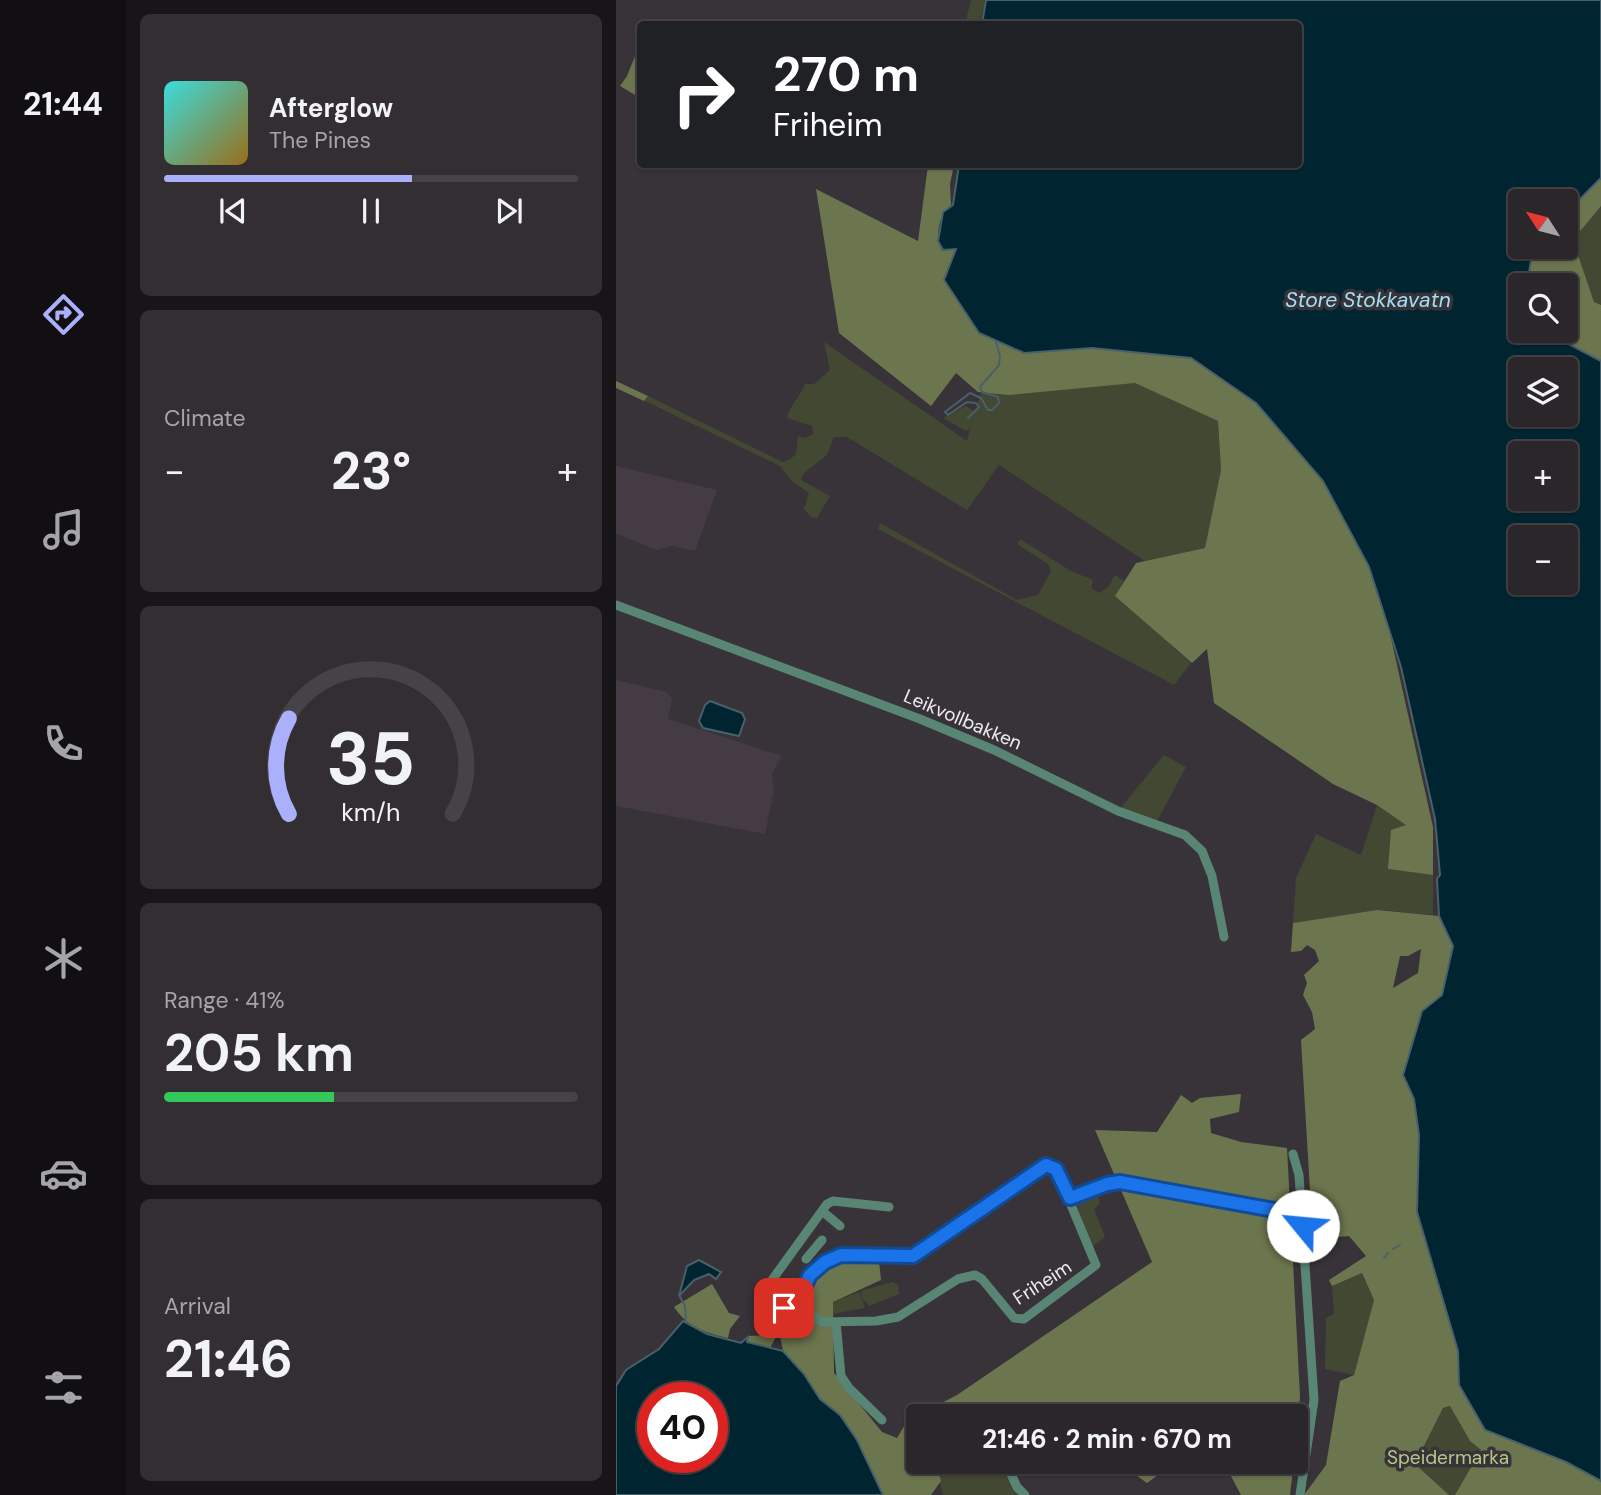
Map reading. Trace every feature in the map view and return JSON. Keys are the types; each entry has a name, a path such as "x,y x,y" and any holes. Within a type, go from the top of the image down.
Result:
{"street":[{"name":"Leikvollbakken","path":"616,605 920,719 994,750 1118,811 1185,835 1202,851 1212,876 1224,937"},
{"path":"1293,1154 1299,1175 1314,1400 1300,1495"},
{"name":"Friheim","path":"775,1323 810,1275 825,1262 841,1255 913,1256 1046,1165 1056,1169 1096,1265 1024,1319 1014,1318 982,1279 970,1275 958,1279 895,1318 836,1322"},
{"path":"1070,1198 1114,1182 1302,1215"},
{"path":"882,1420 844,1382 839,1369 836,1322 816,1319 796,1294 772,1280 822,1211 833,1202 889,1207"},
{"path":"822,1211 841,1226"},
{"path":"792,1252 809,1261 821,1240"},
{"path":"1011,1474 1017,1488 1025,1495"}],"shaded area":[{"path":"616,466 717,490 695,551 672,546 656,550 616,533"},
{"path":"616,680 667,692 672,699 668,719 782,756 772,774 774,791 765,834 616,806"}],"green space":[{"path":"971,0 985,0 980,21 966,21"},
{"path":"637,51 637,96 620,86"},
{"path":"928,168 953,168 950,184 951,205 943,215 938,232 942,251 956,249 944,280 979,333 1024,353 1092,348 1193,355 1258,402 1323,481 1374,571 1433,827 1433,875 1388,869 1391,830 1406,825 1377,805 1333,784 1214,703 1207,649 1192,663 1115,596 1136,563 1205,548 1221,470 1218,421 1135,383 1009,395 978,392 956,373 931,406 839,333 816,189 918,241"},
{"path":"1601,178 1601,206 1578,234 1578,201"},
{"path":"1601,206 1601,305 1594,302 1578,255 1578,234"},
{"path":"1578,255 1594,302 1601,305 1601,361 1567,343 1578,343 1578,273 1528,273 1531,259 1578,259"},
{"path":"824,342 967,441 970,428 966,431 943,418 966,406 975,412 981,393 1135,383 1218,421 1221,470 1205,548 1145,561 999,465 967,510 847,437 834,437 827,455 803,474 801,480 830,496 817,518 811,517 804,509 809,493 792,481 780,466 645,401 648,396 783,462 795,455 798,436 805,438 813,434 812,426 787,418 805,384 814,384 830,370"},
{"path":"616,381 648,396 644,401 616,388"},
{"path":"880,523 1017,600 1038,595 1051,571 1048,564 1017,544 1020,539 1071,571 1093,580 1091,588 1099,593 1108,587 1115,575 1124,581 1116,596 1191,663 1174,685 878,529"},
{"path":"1164,755 1186,767 1155,825 1118,811"},
{"path":"1377,805 1407,825 1388,869 1433,875 1433,915 1377,910 1293,923 1296,878 1316,834 1361,855"},
{"path":"1377,910 1439,916 1453,946 1442,995 1422,1011 1403,1075 1414,1099 1419,1136 1417,1212 1459,1351 1460,1385 1525,1446 1566,1462 1601,1481 1601,1495 1455,1495 1481,1450 1470,1441 1450,1406 1443,1408 1415,1464 1449,1495 1304,1495 1326,1465 1340,1381 1354,1375 1374,1300 1362,1273 1332,1286 1329,1280 1366,1256 1349,1236 1336,1237 1317,1250 1311,1207 1301,1040 1315,1029 1312,1012 1303,995 1307,983 1304,975 1319,961 1315,950 1307,945 1301,951 1291,952 1293,923","holes":["1421,949 1418,973 1393,988 1400,956 1408,956"]},
{"path":"1241,1094 1239,1112 1210,1119 1211,1133 1241,1142 1287,1148 1299,1404 940,1404 957,1395 1152,1262 1095,1130 1157,1132 1181,1095 1192,1103 1200,1098"},
{"path":"1097,1191 1100,1204 1094,1209 1105,1237 1092,1247 1075,1201"},
{"path":"849,1257 879,1261 881,1280 833,1302 834,1373 882,1432 897,1438 906,1423 906,1474 939,1474 941,1481 931,1495 883,1495 857,1440 840,1415 820,1399 804,1374 783,1351 780,1336 790,1334 781,1323 795,1298 805,1292 820,1270"},
{"path":"1362,1273 1374,1300 1354,1375 1325,1369 1326,1318 1334,1314 1332,1286"},
{"path":"892,1282 898,1285 899,1294 869,1306 862,1298 861,1291"},
{"path":"712,1284 729,1313 740,1316 730,1329 728,1338 697,1328 685,1320 674,1307"},
{"path":"859,1292 865,1308 832,1314 833,1302"},
{"path":"773,1328 781,1330 773,1332 777,1335 769,1350 746,1341 749,1336 768,1335"},
{"name":"Speidermarka","path":"1450,1406 1470,1441 1481,1450 1455,1495 1449,1495 1415,1464 1443,1408"},
{"path":"938,1474 1007,1474 1020,1495 943,1495"},
{"path":"1134,1474 1159,1474 1147,1483"},
{"path":"1230,1474 1292,1474 1290,1495 1241,1495"}],"water":[{"name":"Store Stokkavatn","path":"986,0 1601,0 1601,178 1578,201 1578,189 1508,189 1508,259 1531,259 1529,273 1508,273 1508,343 1567,343 1601,361 1601,1481 1566,1462 1485,1430 1459,1385 1458,1351 1417,1212 1419,1135 1414,1099 1403,1075 1422,1011 1442,995 1453,946 1439,916 1437,879 1440,875 1435,819 1401,667 1369,567 1323,481 1256,403 1191,358 1092,348 1024,353 979,333 944,280 956,249 943,250 938,241 943,212 953,205 959,168 1302,168 1302,21 982,21"},
{"path":"710,701 742,713 745,719 739,736 703,728 699,721 705,705"},
{"path":"699,1260 721,1272 716,1279 709,1274 694,1280 679,1296 687,1266"},
{"path":"683,1321 707,1334 741,1343 748,1337 747,1342 783,1351 804,1374 820,1399 840,1415 857,1440 883,1495 616,1495 616,1386 626,1370 659,1349"}],"waterway":[{"path":"968,418 979,407 976,403 967,402 948,415 945,412 970,393 981,398 988,410 992,410 999,403 998,397 982,392 980,387 999,365 1000,356 996,342"},
{"path":"1393,1249 1400,1245"},
{"path":"1384,1258 1388,1253"},
{"path":"679,1295 685,1306 686,1322"}],"route":[{"path":"784,1308 792,1294 801,1294 810,1275 825,1262 850,1253 913,1256 1046,1165 1056,1169 1070,1198 1120,1182 1302,1215 1303,1226"}]}
